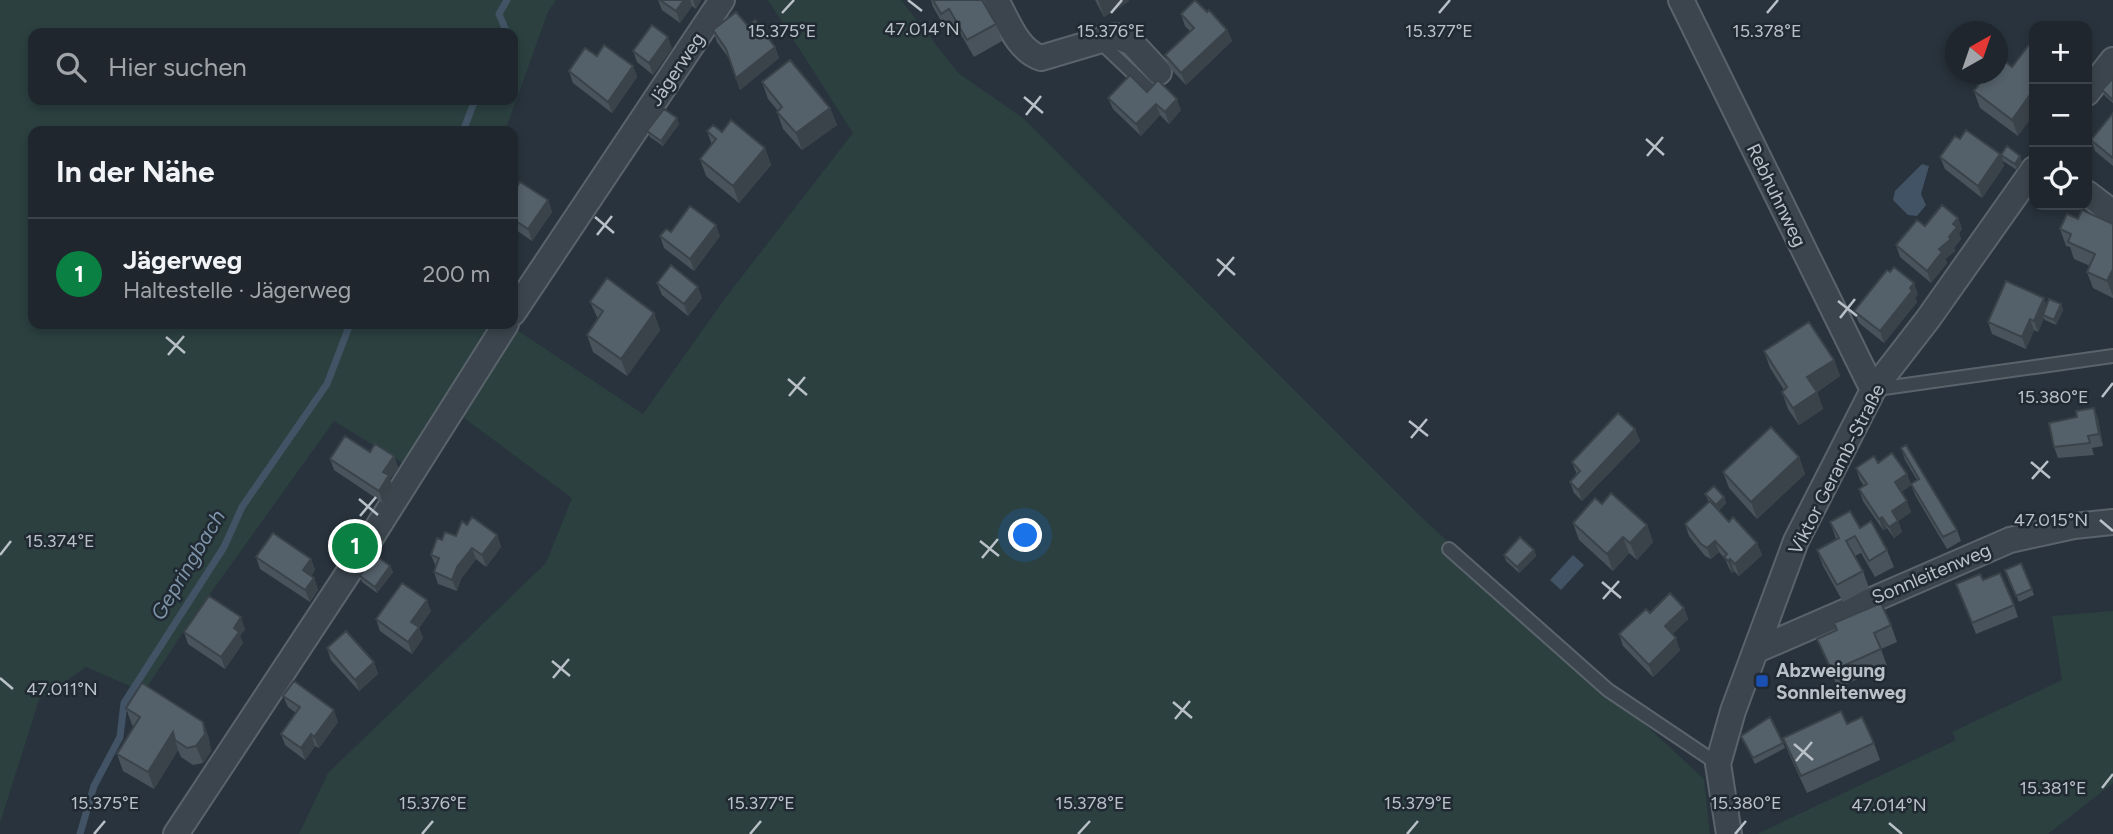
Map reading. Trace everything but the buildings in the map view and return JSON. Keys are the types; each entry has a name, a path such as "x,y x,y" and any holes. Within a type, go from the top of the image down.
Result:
{"street":[{"name":"Jägerweg","path":"518,306 722,0"},
{"path":"996,0 1021,46 1030,55 1041,58 1098,40 1122,38 1158,83"},
{"name":"Rebhuhnweg","path":"1681,0 1873,390"},
{"path":"2092,87 2113,60"},
{"name":"Viktor Geramb-Straße","path":"1729,834 1718,764 1733,711 1796,541 1873,390 1928,319 2029,176"},
{"path":"2092,197 2113,213"},
{"path":"176,834 362,552 503,329"},
{"name":"Sonnleitenweg","path":"1756,650 2010,540 2074,526 2113,522"}],"lane":[{"path":"1873,390 2113,356"},
{"path":"1449,549 1608,690 1718,764"}],"green space":[{"path":"0,0 556,0 548,12 518,95 518,28 28,28 28,105 514,105 507,126 28,126 28,329 516,329 643,414 726,297 853,133 768,0 901,0 958,73 1023,118 1418,514 1704,779 1710,834 299,834 328,773 546,563 572,498 445,404 406,465 334,421 187,626 144,692 86,667 39,700 0,823"},
{"path":"2113,611 2113,783 2048,834 1757,834 1956,740 1952,732 2062,680 2052,616"}],"water":[{"path":"1922,164 1929,166 1921,194 1926,205 1917,216 1908,215 1893,200 1895,191"},
{"path":"1573,555 1584,565 1561,590 1550,580"}],"waterway":[{"name":"Gepringbach","path":"505,28 499,14 507,0"},
{"name":"Gepringbach","path":"465,126 473,105"},
{"name":"Gepringbach","path":"80,834 94,786 120,737 124,703 224,547 242,507 327,384 348,329"}],"place":[{"name":"Jägerweg","path":"355,546"},
{"name":"Abzweigung Sonnleitenweg","path":"1762,681"}]}
